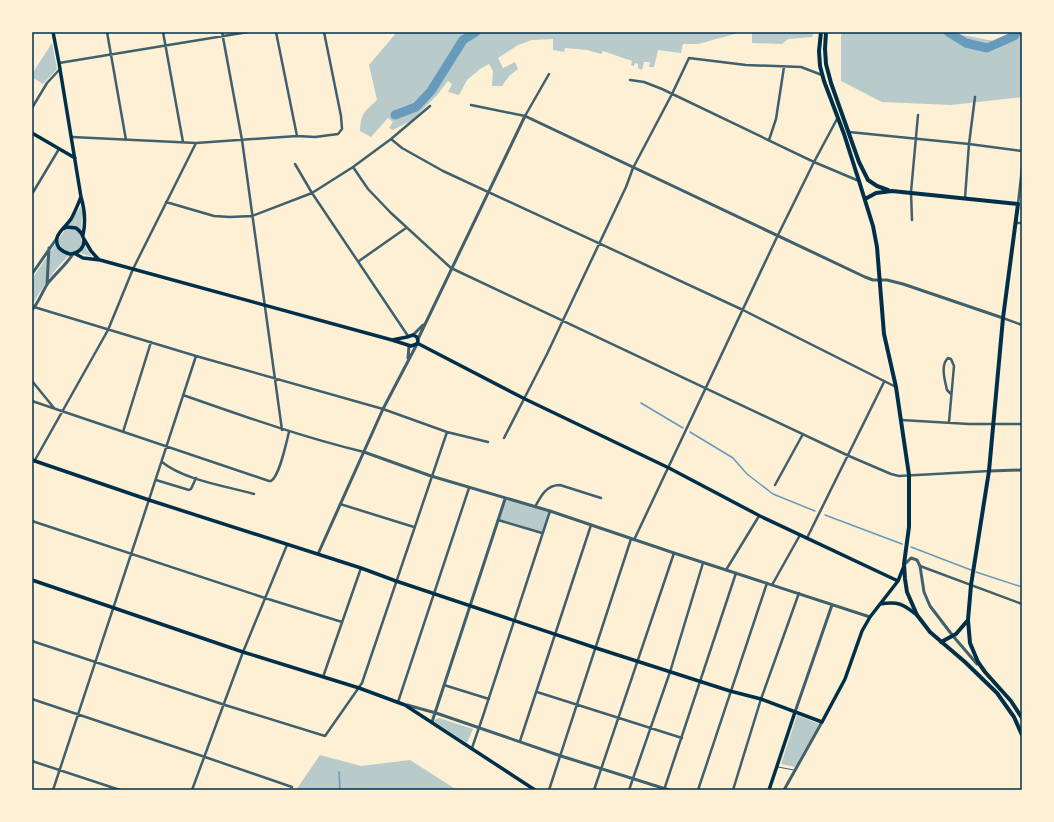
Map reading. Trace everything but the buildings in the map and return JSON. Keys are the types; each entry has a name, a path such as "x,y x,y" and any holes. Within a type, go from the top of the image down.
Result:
{"main road":[{"path":"53,32 60,63 81,197 85,212 84,242 81,249 73,254"},
{"path":"821,32 819,51 822,75 837,119 844,134 865,199 873,226 877,247 884,334 896,387 909,475 909,527 904,564 907,592 917,615 930,632 965,662 997,693 1014,716 1022,735"},
{"path":"826,32 826,64 831,83 859,162 868,180 877,186 892,191"},
{"path":"32,133 75,158"},
{"path":"865,199 876,193 892,191 1020,204 1003,318 989,471 971,585 968,620 971,648 985,672 1011,700 1022,718"},
{"path":"81,197 73,215 57,238 58,245 62,251 83,258 100,260 409,345 413,346 417,342"},
{"path":"63,229 72,227 80,231 91,251 100,260"},
{"path":"392,340 408,337 413,334 416,336 417,342"},
{"path":"408,337 406,341 409,345"},
{"path":"417,342 525,399 669,468 800,536 898,581"},
{"path":"33,460 149,500 361,568 433,594 730,692 761,699 822,722 845,679 862,631 870,617 898,581 904,564"},
{"path":"32,580 243,652 359,688 398,702 432,722 535,790"},
{"path":"880,604 898,603 917,615"},
{"path":"941,642 960,630 968,620"},
{"path":"769,790 795,712"}],"street":[{"path":"107,32 126,140"},
{"path":"163,32 183,142"},
{"path":"222,32 242,140 266,305 282,430"},
{"path":"60,63 248,32"},
{"path":"276,32 297,136"},
{"path":"72,137 196,143 297,136 331,136 340,133 342,125 324,32"},
{"path":"504,438 525,399 626,187 633,168 672,94 688,58 746,65 801,67 822,75"},
{"path":"768,140 776,119 784,67"},
{"path":"32,108 47,83 60,69"},
{"path":"318,554 383,409 417,342 451,268 525,116 548,74"},
{"path":"630,80 653,85 814,162 859,181"},
{"path":"965,198 969,144 975,97"},
{"path":"471,105 525,116 777,237 865,277 903,284 1022,325"},
{"path":"166,202 214,216 252,216 312,193 391,139 430,106"},
{"path":"912,220 911,192 918,116"},
{"path":"549,790 632,540 669,468 777,237 837,119"},
{"path":"849,132 1022,151"},
{"path":"391,139 402,148 425,161 488,192 743,310 896,387"},
{"path":"33,460 63,412 108,330 133,269 196,143"},
{"path":"32,194 59,149"},
{"path":"295,164 312,193 408,337"},
{"path":"352,167 368,189 406,228 451,268 706,387 848,456 899,476 1022,470"},
{"path":"1020,204 1022,168"},
{"path":"1016,223 1022,224"},
{"path":"358,261 406,228"},
{"path":"32,274 57,238"},
{"path":"47,284 49,248"},
{"path":"73,254 47,284 33,309 383,409 447,432 488,442"},
{"path":"413,334 425,324"},
{"path":"123,432 151,342"},
{"path":"408,360 409,345"},
{"path":"53,790 167,448 196,356"},
{"path":"948,422 951,394 954,366 951,358 948,358 945,360 944,367 947,390 951,394"},
{"path":"32,381 55,408"},
{"path":"807,538 884,382"},
{"path":"183,395 282,430 364,452 431,476 591,524 632,540 870,617"},
{"path":"32,401 167,448 271,481 275,478 281,462 289,432"},
{"path":"901,420 969,424 1022,424"},
{"path":"32,641 224,705 325,736 359,688 447,432"},
{"path":"775,485 803,434"},
{"path":"162,462 169,468 196,478 254,494"},
{"path":"156,480 189,490 192,489 196,478"},
{"path":"535,507 544,492 554,485 560,485 601,498"},
{"path":"398,702 469,488"},
{"path":"432,722 505,499"},
{"path":"340,504 414,527"},
{"path":"472,748 550,511"},
{"path":"726,570 760,516"},
{"path":"498,520 542,533"},
{"path":"32,521 342,622"},
{"path":"520,741 591,524"},
{"path":"772,585 800,536"},
{"path":"192,790 243,652 287,545"},
{"path":"594,790 674,553"},
{"path":"904,564 908,559 913,558 917,560 920,566 928,602 933,611 952,636 985,672"},
{"path":"629,790 670,672 703,563"},
{"path":"920,566 1022,604"},
{"path":"323,677 361,568"},
{"path":"664,789 736,573"},
{"path":"698,790 767,583"},
{"path":"733,790 761,699 799,594"},
{"path":"795,712 832,605"},
{"path":"444,685 489,699"},
{"path":"536,692 682,738"},
{"path":"32,699 292,787"},
{"path":"405,705 436,713 561,756 669,790"},
{"path":"784,790 822,722"},
{"path":"32,761 120,790"}],"lane":[{"path":"777,767 795,770"}],"shaded area":[{"path":"397,32 742,32 698,44 683,44 681,53 658,50 654,67 649,67 650,62 644,62 642,70 638,68 638,64 635,63 634,66 631,65 632,61 603,51 601,54 587,50 565,48 564,52 553,50 553,39 532,40 518,45 498,58 503,68 515,62 518,69 509,76 502,86 492,86 493,71 489,64 480,69 467,80 459,95 448,92 452,84 448,81 437,95 412,120 393,130 389,128 393,122 388,118 371,137 360,131 362,116 377,100 369,65"},
{"path":"752,32 814,32 812,37 788,39 782,44 752,43"},
{"path":"841,32 947,32 999,42 1011,32 1022,32 1022,97 951,105 882,102 841,81"},
{"path":"52,43 57,69 43,84 32,77 32,74"},
{"path":"81,206 81,240 92,257 74,251 56,269 32,305 32,279"},
{"path":"506,499 550,511 542,533 498,520"},
{"path":"797,715 819,724 795,767 781,764"},
{"path":"439,718 473,729 467,743 435,722 434,720"},
{"path":"320,755 361,766 410,760 454,788 453,790 296,790"}],"waterway":[{"path":"395,115 416,107 431,91 463,40 476,32"},
{"path":"948,32 966,43 987,48 1014,36 1017,32"},
{"path":"641,403 683,428"},
{"path":"690,432 733,458 747,474 773,494 815,511"},
{"path":"825,515 902,544"},
{"path":"911,547 971,570"},
{"path":"976,572 1022,587"},
{"path":"339,772 340,790"}]}
